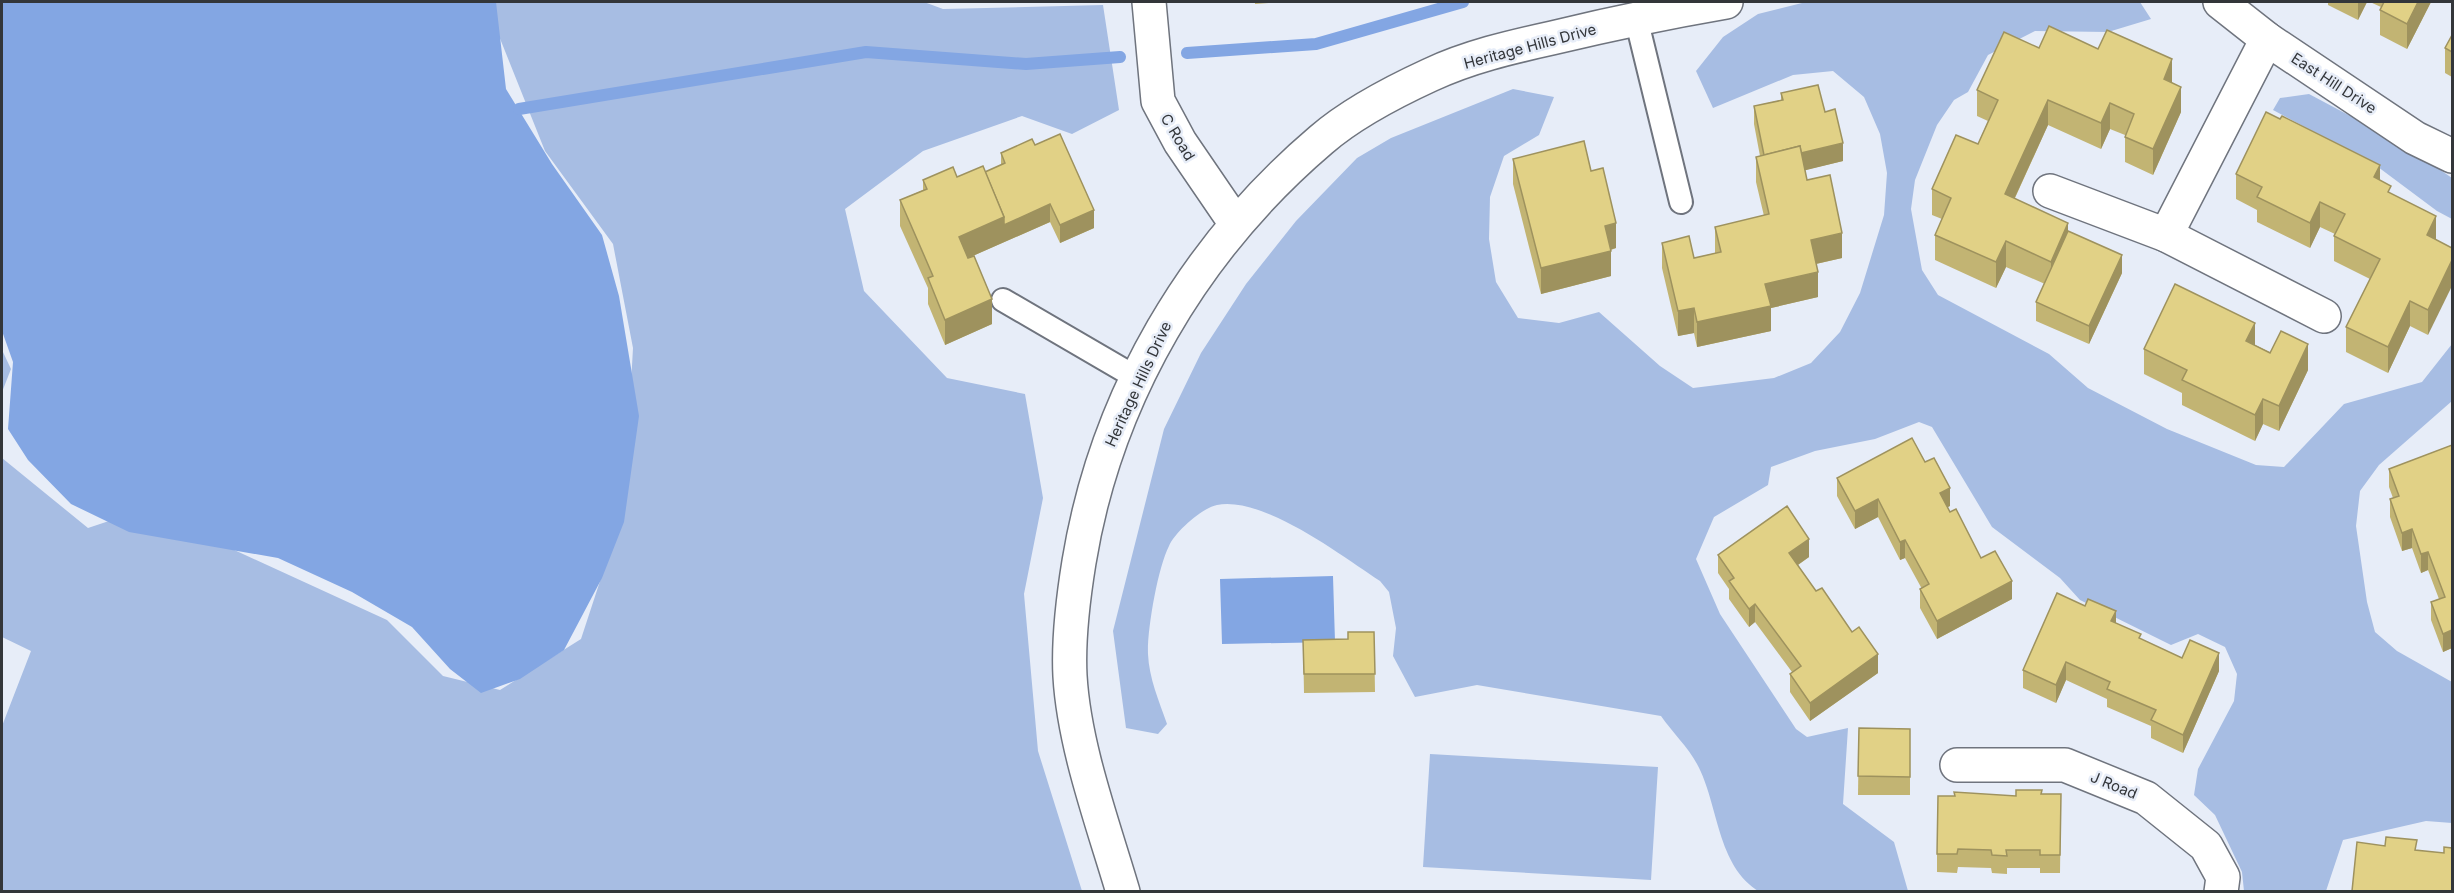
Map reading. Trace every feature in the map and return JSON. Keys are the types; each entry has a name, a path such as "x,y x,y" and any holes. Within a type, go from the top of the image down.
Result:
{"street":[{"name":"C Road","path":"1149,2 1158,101 1180,142 1236,224"},
{"name":"Heritage Hills Drive","path":"1123,891 1082,750 1070,676 1073,601 1085,528 1105,455 1137,378 1163,326 1198,273 1236,224 1323,138 1373,105 1422,79 1508,48 1636,18 1726,2"},
{"name":"East Hill Drive","path":"2220,2 2267,39 2415,138 2452,156"},
{"path":"2166,235 2267,39"},
{"path":"2050,191 2166,235 2324,316"},
{"name":"J Road","path":"1957,765 2065,765 2146,798 2206,846 2223,877 2221,891"}],"lane":[{"path":"1636,18 1681,202"},
{"path":"1003,300 1137,378"}],"shaded area":[{"path":"2,2 496,2 506,89 552,164 602,235 619,296 639,416 624,522 602,578 564,650 520,679 481,693 450,669 412,627 352,592 278,558 129,532 71,504 28,460 8,429 13,362 2,331"},
{"path":"491,2 924,2 943,9 1103,5 1119,110 1072,134 1022,116 923,151 845,209 864,291 947,378 1025,394 1043,498 1024,594 1038,751 1082,891 2,891 2,726 31,651 2,637 2,458 88,528 145,509 387,620 443,676 500,690 581,639 624,508 633,348 613,244 545,151 493,21"},
{"path":"1806,2 2140,2 2151,19 2108,32 2035,31 1988,55 1968,92 1954,100 1937,125 1915,180 1911,209 1922,270 1938,295 2049,354 2088,388 2167,429 2256,465 2284,467 2344,404 2422,382 2452,344 2452,401 2379,465 2360,491 2356,526 2367,602 2375,632 2397,651 2452,682 2452,823 2426,821 2343,840 2326,891 2244,891 2242,872 2215,815 2194,795 2198,769 2234,701 2237,674 2225,647 2198,634 2171,645 2080,600 2060,578 1992,527 1932,427 1919,422 1875,439 1815,451 1771,467 1768,485 1714,517 1696,559 1720,614 1796,729 1807,737 1848,728 1843,804 1894,842 1908,891 1760,892 1746,881 1735,867 1720,833 1710,797 1697,764 1661,716 1477,685 1415,697 1393,656 1396,628 1389,592 1380,581 1302,530 1279,518 1236,505 1217,505 1204,511 1183,528 1169,546 1154,599 1148,654 1152,681 1167,724 1158,734 1126,728 1113,631 1164,429 1201,353 1246,284 1296,221 1357,158 1391,138 1513,89 1554,97 1539,135 1504,156 1490,197 1489,239 1496,282 1518,318 1559,323 1599,312 1660,366 1693,388 1774,378 1811,363 1840,332 1860,293 1884,215 1887,173 1880,134 1864,97 1833,71 1793,75 1713,108 1696,71 1723,37 1758,14"},
{"path":"2309,94 2401,143 2452,178 2452,219 2437,211 2374,164 2273,110 2280,98"},
{"path":"2,350 11,369 2,392"},
{"path":"1333,576 1335,642 1222,644 1220,579"},
{"path":"1430,754 1658,767 1651,880 1423,867"}],"building":[{"path":"2384,2 2418,2 2407,24 2380,10"},
{"path":"2049,26 2098,49 2107,30 2172,59 2164,79 2181,87 2153,149 2125,137 2134,114 2110,103 2101,123 2048,100 2005,194 2068,223 2051,262 2006,241 1996,262 1935,235 1951,198 1932,189 1956,135 1978,144 1998,100 1977,90 2004,32 2039,48"},
{"path":"2452,35 2452,52 2445,48"},
{"path":"1818,85 1825,112 1835,109 1843,143 1801,153 1800,146 1764,155 1754,106 1783,100 1781,93"},
{"path":"2266,112 2280,119 2282,116 2380,165 2374,177 2391,186 2388,192 2436,216 2427,235 2452,248 2452,260 2428,310 2410,301 2388,347 2346,327 2380,259 2334,236 2345,214 2320,202 2310,223 2257,197 2262,187 2236,174"},
{"path":"1060,134 1094,210 1060,225 1050,204 1004,225 1004,217 985,172 1005,163 1001,153 1032,139 1035,145"},
{"path":"1584,141 1591,171 1603,168 1616,223 1605,226 1611,251 1541,268 1513,159"},
{"path":"1800,146 1807,180 1830,175 1842,233 1811,240 1818,272 1765,284 1771,306 1697,322 1694,308 1678,311 1662,243 1689,236 1694,258 1721,252 1715,227 1769,214 1756,157"},
{"path":"983,166 1004,217 959,237 968,258 974,256 992,299 945,320 928,278 933,276 900,200 927,189 923,180 953,167 957,177"},
{"path":"2068,231 2122,255 2089,326 2036,302"},
{"path":"2175,284 2255,323 2246,341 2270,353 2281,331 2308,344 2279,406 2263,399 2255,415 2182,380 2187,370 2144,349"},
{"path":"1912,438 1925,462 1934,458 1950,488 1940,493 1950,512 1956,509 1981,558 1995,551 2012,581 1937,621 1920,589 1929,584 1905,540 1900,542 1878,499 1855,511 1837,478"},
{"path":"2452,445 2452,630 2443,634 2431,602 2445,597 2428,552 2421,554 2412,529 2402,533 2390,499 2399,496 2389,469"},
{"path":"1787,506 1809,539 1789,553 1816,591 1822,588 1852,632 1859,627 1878,654 1810,703 1790,674 1801,666 1755,604 1749,609 1729,581 1734,578 1718,555"},
{"path":"2057,593 2085,606 2088,599 2116,611 2111,621 2141,634 2139,638 2182,658 2190,640 2219,653 2183,735 2151,720 2156,710 2107,689 2110,682 2066,662 2056,685 2023,670"},
{"path":"1348,632 1374,632 1375,674 1304,674 1303,640 1348,639"},
{"path":"1859,728 1910,729 1910,777 1858,776"},
{"path":"2016,790 2042,790 2041,794 2061,794 2060,855 2040,855 2040,850 2006,850 2007,856 1992,855 1991,850 1958,849 1957,854 1937,854 1938,796 1955,796 1954,792 2016,796"},
{"path":"2386,837 2417,840 2415,850 2444,853 2444,847 2452,848 2452,891 2352,891 2357,842 2385,846"}],"waterway":[{"path":"1187,53 1316,44 1463,2"},
{"path":"519,109 866,52 1026,64 1120,57"}]}
